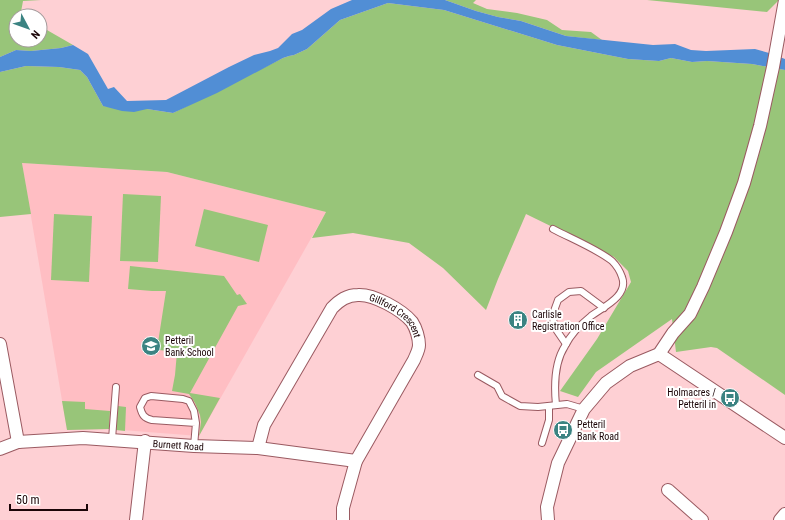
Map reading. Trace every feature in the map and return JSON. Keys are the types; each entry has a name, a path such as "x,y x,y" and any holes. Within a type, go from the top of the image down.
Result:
{"street":[{"path":"548,520 548,507 558,463 584,409 606,383 630,366 659,354 673,333 690,314 726,232 744,183 760,126 784,16 785,0"},
{"name":"Gillford Crescent","path":"258,448 264,425 332,308 347,296 359,295 378,299 405,316 413,324 420,346 414,360 356,461 343,508 343,520"},
{"path":"0,346 18,442"},
{"path":"659,354 785,438"},
{"name":"Burnett Road","path":"0,448 18,442 83,438 112,439 194,446 258,448 356,461"},
{"path":"136,520 145,442"},
{"path":"668,490 702,520"},
{"path":"780,520 785,514"}],"lane":[{"path":"553,229 603,255 613,262 620,272 624,282 621,291 612,302 590,317 573,333 566,344 559,361 554,382 556,405"},
{"path":"566,344 552,325 554,311 558,300 569,292 581,291 604,308"},
{"path":"478,375 498,386 502,396 520,406 538,407 567,404 584,409"},
{"path":"112,439 116,387"},
{"path":"194,446 196,423 192,406 189,401 183,398 151,396 145,398 140,407 146,418 152,420 196,423"},
{"path":"542,443 549,420 549,406"}],"shaded area":[{"name":"Petteril Bank School","path":"22,163 167,172 326,212 199,436 109,429 67,430"}],"green space":[{"path":"0,0 41,0 23,1 22,8 8,8 8,48 48,48 48,31 73,45 61,48 31,51 16,50 0,57"},
{"path":"445,0 476,0 473,3 487,9 517,13 547,20 562,30 591,32 602,40 566,36 521,21 476,11"},
{"path":"647,0 779,0 767,12"},
{"path":"388,3 444,10 557,45 628,59 659,61 671,58 692,62 707,61 752,64 785,70 785,395 717,348 711,347 676,352 672,319 596,372 578,397 560,391 597,339 631,282 628,271 614,257 526,214 486,310 443,268 409,243 353,233 312,238 326,212 167,172 22,163 31,214 0,217 0,72 26,66 59,67 80,70 87,77 103,106 147,109 173,113 283,58 307,49 340,20"},
{"path":"123,194 161,196 158,262 120,261"},
{"path":"204,209 268,225 259,262 195,246"},
{"path":"54,214 92,216 89,282 51,280"},
{"path":"130,266 224,276 237,295 240,294 247,304 238,306 190,393 220,398 199,436 201,422 195,403 189,394 172,391 177,352 157,349 166,291 128,289"},
{"path":"62,401 85,402 85,409 110,411 109,429 67,430"},
{"path":"118,406 126,407 125,431 116,430"}],"water":[{"path":"352,0 445,0 476,11 521,21 566,36 653,45 675,44 691,50 706,51 755,49 785,59 785,70 752,64 707,61 692,62 671,58 659,61 628,59 557,45 444,10 388,3 340,20 307,49 283,58 217,93 173,113 147,109 134,112 122,111 103,106 87,77 80,70 59,67 26,66 0,72 0,57 16,50 31,51 61,48 73,45 88,54 108,89 114,87 127,101 166,100 254,55 278,48 292,34 302,30 331,9"}],"place":[{"name":"Carlisle Registration Office","path":"518,320"},
{"name":"Petteril Bank School","path":"151,346"},
{"name":"Holmacres / Petteril in","path":"730,398"},
{"name":"Petteril Bank Road","path":"563,430"}]}
